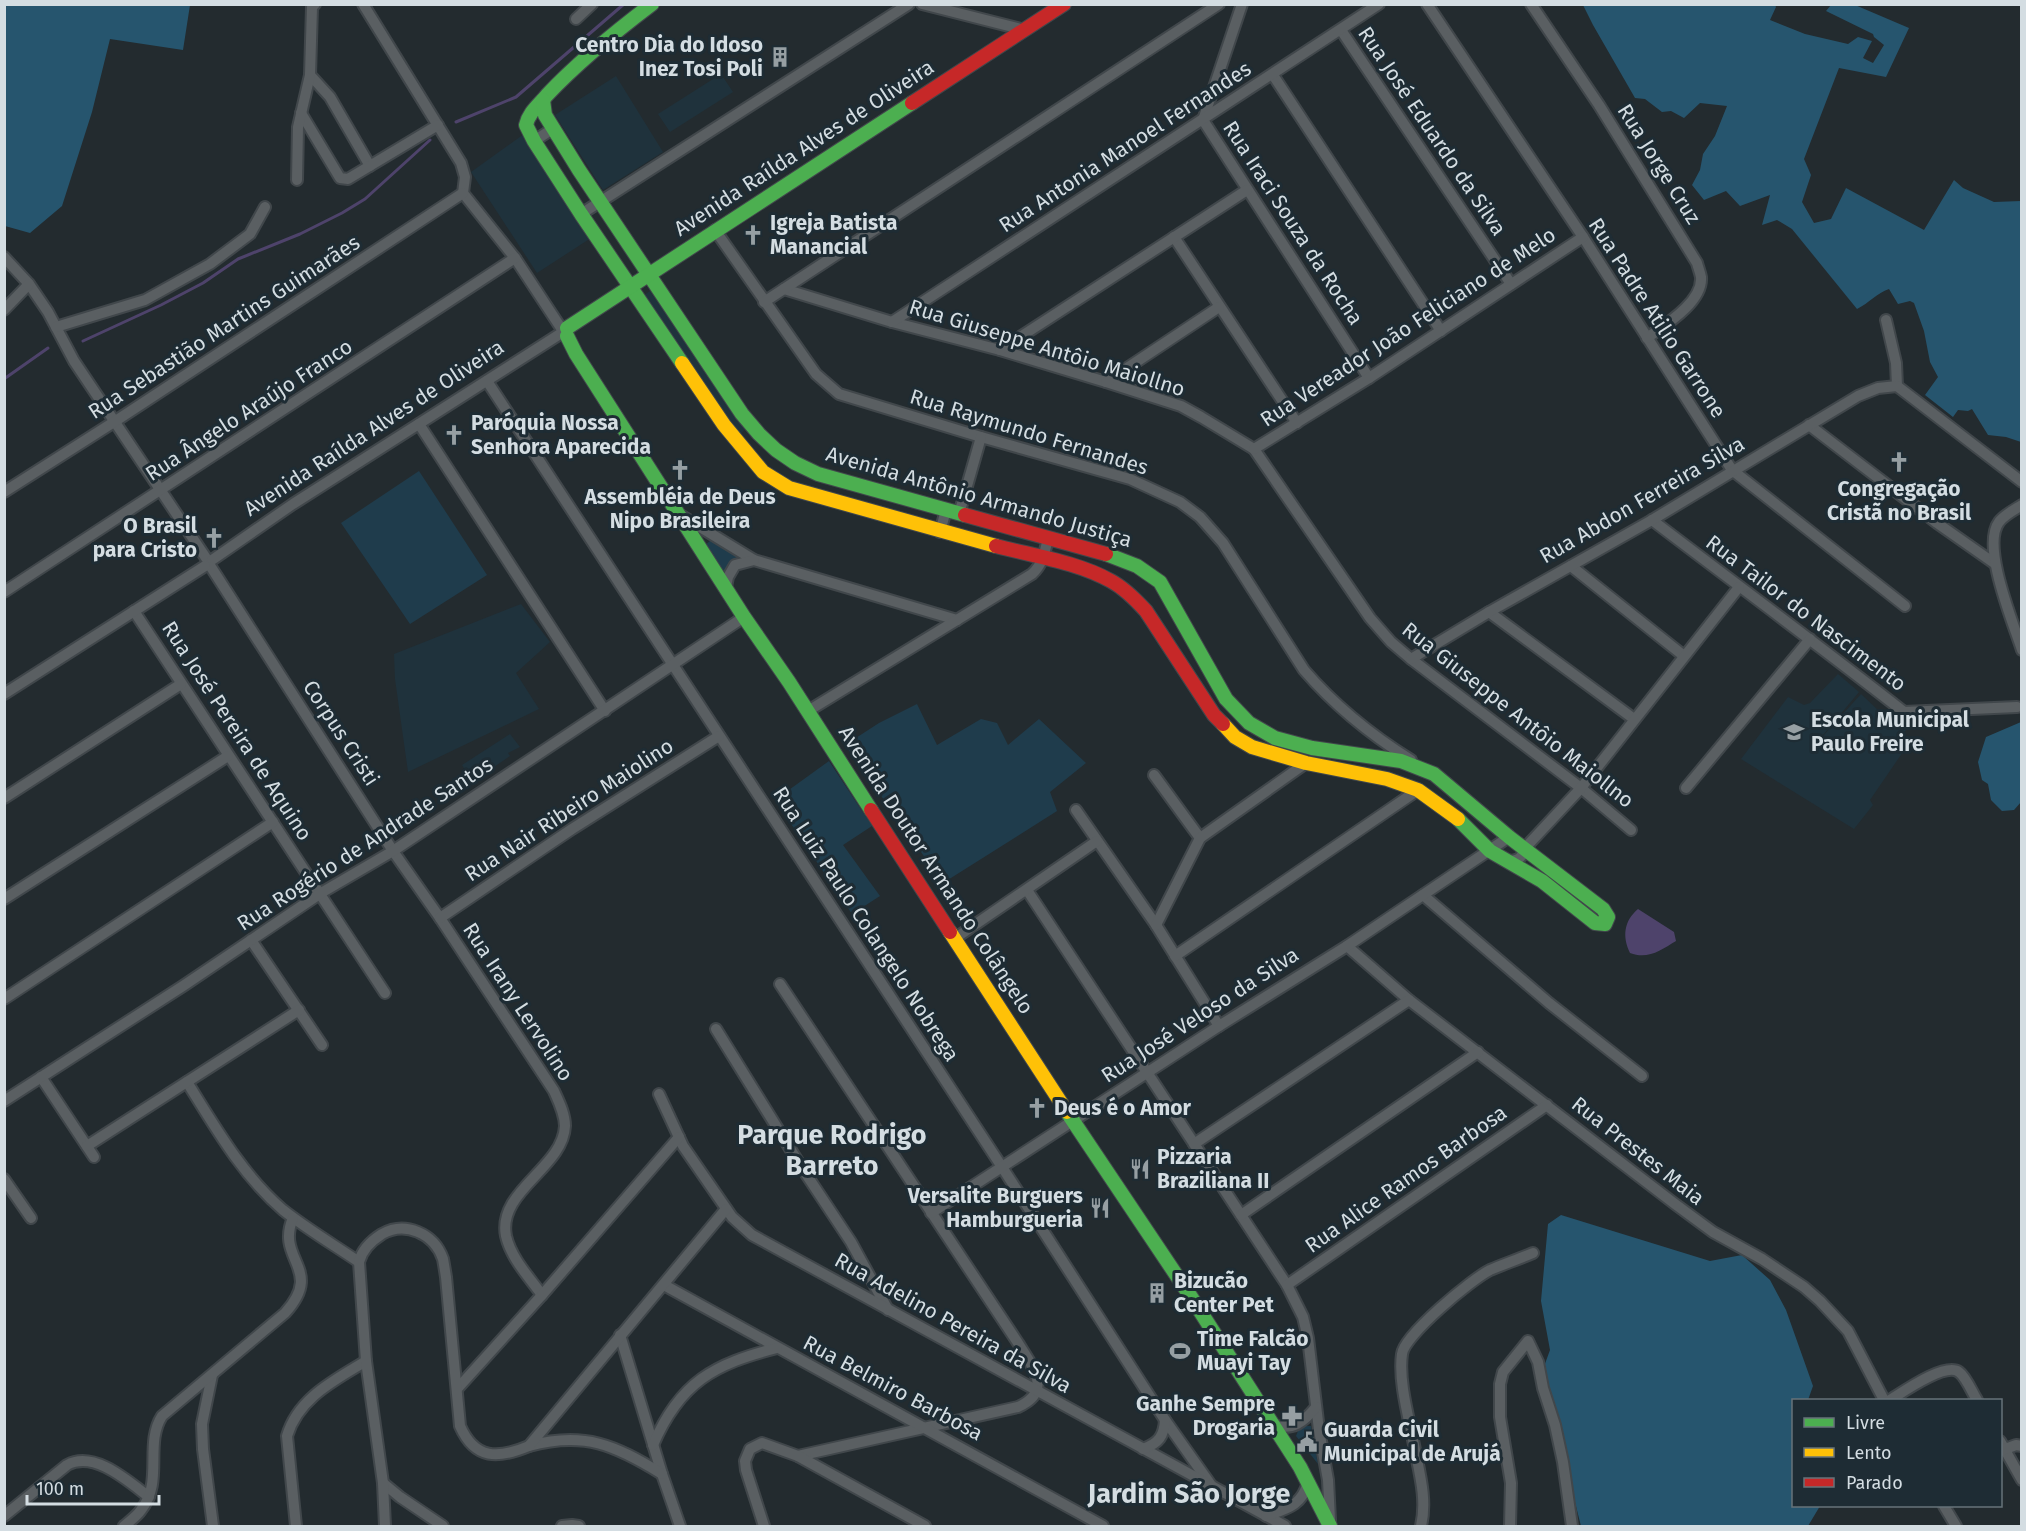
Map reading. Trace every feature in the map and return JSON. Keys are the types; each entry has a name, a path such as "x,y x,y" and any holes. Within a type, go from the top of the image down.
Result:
{"street":[{"path":"297,180 298,127 310,75 312,7 315,4"},
{"path":"363,4 461,163 465,177 463,193"},
{"path":"576,19 592,4"},
{"path":"554,128 534,141 525,125 531,112 557,82 593,49 652,4"},
{"path":"580,214 909,4"},
{"path":"922,4 1025,30"},
{"name":"Avenida Raílda Alves de Oliveira","path":"4,694 209,563 293,504 564,332 715,230 1064,4"},
{"path":"764,302 1220,4"},
{"path":"1203,120 1242,4"},
{"name":"Rua Antonia Manoel Fernandes","path":"892,322 1379,4"},
{"name":"Rua Padre Atilio Garrone","path":"1427,4 1583,237 1732,470 1905,606"},
{"name":"Rua Jorge Cruz","path":"1531,4 1599,105 1697,263 1701,278 1699,291 1675,318 1647,338"},
{"name":"Rua José Eduardo da Silva","path":"1341,30 1511,284"},
{"path":"310,75 330,97 369,166"},
{"path":"1273,75 1441,331"},
{"name":"Avenida Antônio Armando Justiça","path":"543,100 543,108 579,170 742,414 760,437 781,455 818,474 1048,537 1136,564 1160,582 1226,699 1249,723 1275,738 1311,748 1401,761 1434,774 1509,837 1604,909 1608,917 1605,924 1595,923 1542,881 1509,861"},
{"path":"301,113 340,178 348,179 438,125"},
{"name":"Rua Iraci Souza da Rocha","path":"1203,120 1369,378"},
{"name":"Avenida Antônio Armando Justiça","path":"534,141 580,214 724,425 763,472 789,488 940,532 1043,558 1100,575 1112,581 1130,594 1155,622 1202,699 1223,726 1252,747 1306,763 1387,778 1418,790 1459,820 1490,851"},
{"path":"1000,350 1247,190"},
{"name":"Avenida Doutor Armando Colângelo","path":"463,193 514,258 564,332 744,617 808,711 1073,1121 1191,1297 1308,1482 1330,1525"},
{"name":"Rua Sebastião Martins Guimarães","path":"4,492 463,193"},
{"path":"56,327 145,300 210,264 250,234 265,207"},
{"name":"Rua Raymundo Fernandes","path":"715,230 816,374 839,394 981,437 1130,478 1180,502 1200,517 1233,558 1304,670 1337,706 1382,742 1434,774"},
{"path":"1174,237 1297,423"},
{"name":"Rua Vereador João Feliciano de Melo","path":"1254,449 1369,378 1583,237"},
{"name":"Corpus Cristi","path":"4,257 29,284 74,361 209,563 393,850 440,918"},
{"name":"Rua Ângelo Araújo Franco","path":"4,592 160,492 514,258"},
{"path":"4,310 29,284"},
{"name":"Rua Giuseppe Antôio Maiollno","path":"784,290 892,322 1000,350 1181,406 1254,449 1370,618 1391,642 1581,788 1631,830"},
{"path":"1106,382 1219,307"},
{"path":"1886,320 1896,363 1898,386 2022,482"},
{"name":"Rua Luiz Paulo Colangelo Nobrega","path":"487,381 1165,1420 1213,1488"},
{"name":"Rua Abdon Ferreira Silva","path":"1411,659 1652,520 1732,470 1870,390 1898,386"},
{"path":"419,424 604,711"},
{"path":"1809,425 1937,523 1994,563"},
{"path":"940,532 952,512 981,437"},
{"path":"2022,505 1998,522 1994,538 1994,563 2022,650"},
{"path":"679,515 754,560 957,620"},
{"name":"Rua Tailor do Nascimento","path":"1652,520 1904,712 2020,706"},
{"path":"808,711 1032,574 1043,558 1048,537"},
{"path":"726,587 728,577 735,565 754,560"},
{"path":"1571,566 1684,656"},
{"path":"1490,851 1509,861 1519,860 1523,856 1525,848 1581,788 1739,587"},
{"name":"Rua José Pereira de Aquino","path":"134,611 385,993"},
{"path":"1489,612 1634,719"},
{"name":"Rua Rogério de Andrade Santos","path":"4,1101 321,893 393,850 744,617"},
{"path":"1686,788 1810,639"},
{"path":"4,798 181,684"},
{"name":"Rua Nair Ribeiro Maiolino","path":"440,918 572,829 719,735"},
{"path":"1376,777 1382,742"},
{"path":"4,899 228,756"},
{"path":"1156,925 1200,838 1306,763"},
{"path":"1154,775 1200,838"},
{"path":"1175,956 1418,790"},
{"path":"1076,810 1156,925 1219,1026"},
{"path":"4,999 273,822"},
{"name":"Rua José Veloso da Silva","path":"932,1213 1219,1026 1347,946 1509,837"},
{"path":"954,939 1097,841"},
{"path":"1027,890 1287,1285 1303,1317 1328,1480 1330,1525"},
{"path":"1423,896 1549,1003 1642,1076"},
{"name":"Rua Irany Lervolino","path":"440,918 554,1091 560,1105 565,1127 561,1140 512,1204 505,1221 509,1245 542,1295"},
{"path":"251,940 322,1045"},
{"name":"Rua Prestes Maia","path":"1347,946 1409,1000 1713,1232 1762,1259 1804,1287 1848,1331 1883,1399"},
{"path":"780,984 1030,1363 1038,1381 1037,1392 1026,1404 1018,1407 928,1429 798,1456"},
{"path":"1194,1144 1409,1000"},
{"path":"87,1146 299,1010"},
{"path":"716,1029 851,1242 889,1311"},
{"path":"1241,1215 1478,1052"},
{"path":"41,1077 94,1157"},
{"path":"187,1082 235,1156 270,1197 293,1218 359,1262"},
{"name":"Rua Adelino Pereira da Silva","path":"659,1094 682,1146 726,1209 752,1235 1285,1527"},
{"name":"Rua Alice Ramos Barbosa","path":"1287,1285 1547,1105"},
{"path":"457,1389 679,1137"},
{"path":"4,1179 31,1218"},
{"path":"529,1446 726,1209"},
{"path":"124,1527 142,1510 149,1497 154,1476 157,1425 172,1407 285,1313 296,1301 302,1281 288,1237 293,1218"},
{"path":"385,1527 383,1483 366,1361 359,1262 361,1254 376,1238 388,1231 404,1228 419,1232 437,1248 442,1259 446,1277 460,1426 465,1437 473,1446 484,1453 499,1456 544,1442 581,1439 609,1446 636,1458 662,1474"},
{"path":"1420,1527 1424,1504 1404,1390 1402,1352 1407,1342 1433,1316 1474,1281 1490,1271 1533,1253"},
{"name":"Rua Belmiro Barbosa","path":"664,1285 1103,1527"},
{"path":"620,1335 680,1527"},
{"path":"1510,1527 1511,1483 1500,1417 1500,1384 1503,1372 1528,1341 1538,1362 1559,1443 1572,1527"},
{"path":"653,1445 673,1408 685,1393 704,1376 725,1363 777,1348"},
{"path":"296,1527 287,1436 291,1423 310,1400 328,1385 366,1361"},
{"path":"1893,1399 1939,1372 1950,1369 1960,1372 1976,1399"},
{"path":"212,1375 202,1433 213,1527"},
{"path":"1273,1425 1288,1428 1297,1425 1304,1421 1316,1407"},
{"path":"1143,1449 1160,1440 1165,1420"},
{"path":"764,1527 746,1470 746,1455 750,1449 762,1443 798,1456 925,1527"},
{"path":"2022,1446 2002,1447 2022,1480"},
{"path":"4,1516 74,1461 85,1460 112,1471 149,1497"},
{"path":"1266,1516 1296,1503 1305,1495 1308,1482"},
{"path":"383,1483 443,1527"},
{"path":"1945,1507 1956,1527"},
{"path":"562,1527 572,1525 579,1527"}],"shaded area":[{"path":"4,5 190,5 183,50 110,39 92,112 62,206 30,233 5,226"},
{"path":"1583,5 1775,5 1770,20 1805,34 1848,44 1858,37 1872,41 1863,58 1873,63 1884,45 1873,34 1826,11 1831,5 1855,5 1909,28 1886,77 1839,68 1804,159 1811,175 1802,202 1814,223 1831,219 1846,188 1924,230 1954,180 1963,188 1994,202 2021,201 2021,442 1988,435 1972,409 1958,410 1953,417 1925,395 1938,377 1930,362 1924,331 1914,303 1910,301 1898,304 1889,289 1857,309 1792,229 1777,220 1762,225 1770,195 1740,206 1726,191 1704,200 1692,185 1700,170 1703,154 1715,136 1727,106 1700,103 1684,118 1671,111 1662,112 1645,99 1635,98"},
{"path":"721,74 733,92 670,132 658,114"},
{"path":"616,76 663,152 603,190 555,115"},
{"path":"524,134 591,238 537,273 471,172"},
{"path":"650,291 747,427 738,437 640,298"},
{"path":"419,471 487,575 410,624 341,523"},
{"path":"711,540 741,558 724,577 703,547"},
{"path":"521,604 550,642 516,673 539,709 408,772 395,679 394,654"},
{"path":"1838,674 1859,692 1813,747 1861,694 1897,728 1906,730 1900,739 1907,746 1870,800 1873,805 1854,829 1741,759 1788,697 1804,705 1810,703"},
{"path":"917,704 937,745 981,719 997,723 1008,745 1039,719 1086,763 1050,792 1057,811 943,883 845,745 879,723"},
{"path":"2021,722 2021,802 2014,810 2002,811 1991,800 1988,784 1982,780 1978,762 1986,737"},
{"path":"510,734 520,747 508,753 510,756 494,767 492,764 470,778 462,765"},
{"path":"829,761 872,826 843,845 880,896 852,914 775,800"},
{"path":"1638,909 1674,932 1676,941 1649,955 1630,953 1625,935 1626,929"},
{"path":"1561,1215 1710,1261 1742,1255 1770,1280 1786,1310 1813,1386 1808,1399 1792,1399 1792,1507 1819,1507 1808,1526 1581,1526 1542,1372 1550,1350 1541,1301 1548,1224"},
{"path":"1311,1426 1318,1464 1296,1436 1298,1431"}],"waterway":[{"path":"456,122 516,97 624,4"},
{"path":"83,341 203,283 238,259 300,234 342,213 365,199 430,140"},
{"path":"4,379 48,348"}],"traffic: fast":[{"path":"652,4 572,70 529,116 526,125 581,214 682,363"},
{"path":"543,100 545,115 579,170 742,414 759,434 795,463 818,474 965,515"},
{"path":"567,328 912,103"},
{"path":"567,336 576,354 744,617 789,682 871,810"},
{"path":"1106,554 1137,566 1160,582 1226,699 1249,723 1275,738 1312,748 1401,761 1434,774 1509,837 1603,909 1608,917 1605,924 1595,923 1542,881 1490,851 1458,819"},
{"path":"1067,1112 1191,1297 1300,1467 1330,1526"}],"traffic: slow":[{"path":"682,363 724,425 763,472 789,488 996,546"},
{"path":"1223,724 1235,737 1252,747 1306,763 1387,779 1418,790 1458,819"},
{"path":"950,932 1067,1112"}],"traffic: jam":[{"path":"912,103 1064,4"},
{"path":"965,515 1106,554"},
{"path":"996,546 1084,569 1098,574 1125,591 1146,611 1214,715 1223,724"},
{"path":"871,810 950,932"}],"place":[{"name":"Centro Dia do Idoso Inez Tosi Poli","path":"780,57"},
{"name":"Igreja Batista Manancial","path":"753,235"},
{"name":"Paróquia Nossa Senhora Aparecida","path":"454,435"},
{"name":"Congregação Cristã no Brasil","path":"1899,462"},
{"name":"Assembléia de Deus Nipo Brasileira","path":"680,470"},
{"name":"O Brasil para Cristo","path":"214,538"},
{"name":"Escola Municipal Paulo Freire","path":"1794,732"},
{"name":"Deus é o Amor","path":"1037,1108"},
{"name":"Pizzaria Braziliana II","path":"1140,1169"},
{"name":"Versalite Burguers Hamburgueria","path":"1100,1208"},
{"name":"Bizucão Center Pet","path":"1157,1293"},
{"name":"Time Falcão Muayi Tay","path":"1180,1351"},
{"name":"Ganhe Sempre Drogaria","path":"1292,1416"},
{"name":"Guarda Civil Municipal de Arujá","path":"1307,1442"}],"district":[{"name":"Parque Rodrigo Barreto","path":"832,1150"},
{"name":"Jardim São Jorge","path":"1189,1494"}]}
